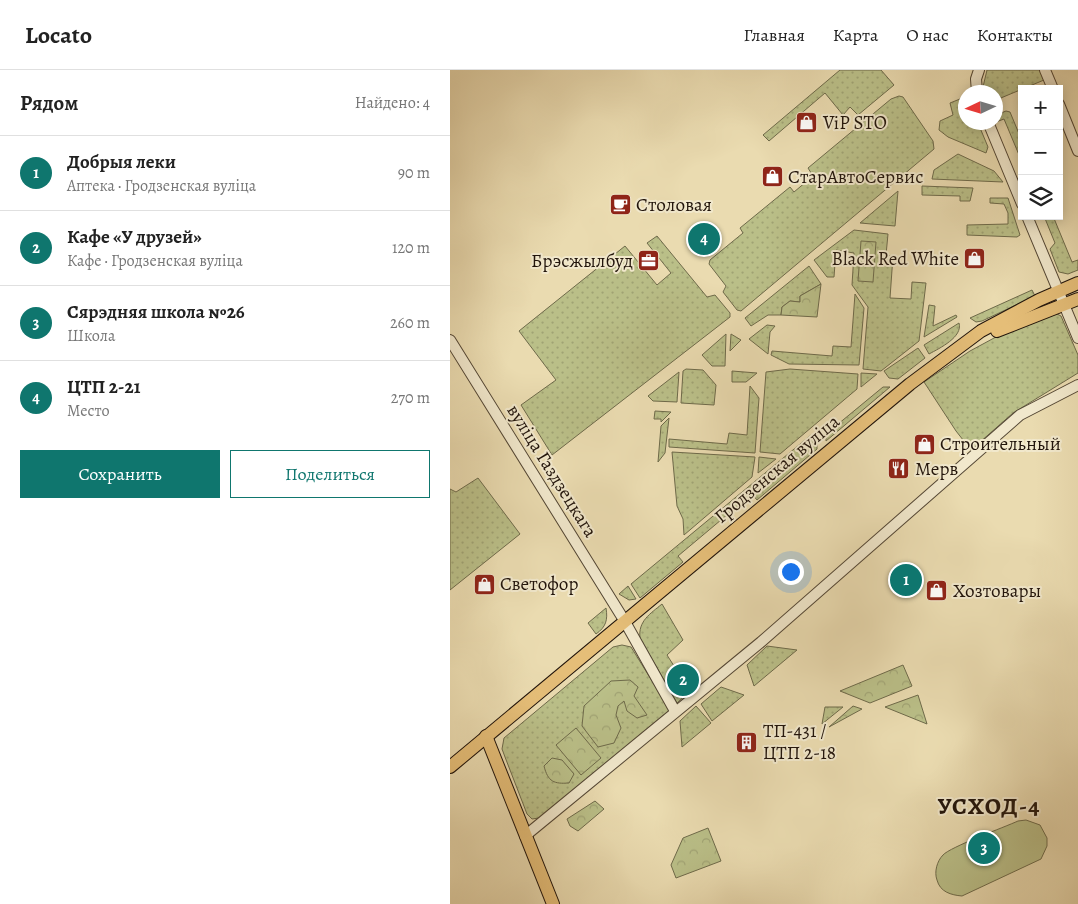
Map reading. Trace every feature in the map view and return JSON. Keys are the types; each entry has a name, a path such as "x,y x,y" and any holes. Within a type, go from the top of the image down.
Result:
{"main road":[{"name":"Гродзенская вуліца","path":"450,767 624,620 903,390 981,331 1078,283"},
{"name":"Гродзенская вуліца","path":"956,350 1016,322 1078,299"},
{"path":"486,736 553,904"}],"street":[{"path":"1045,70 1051,85"},
{"path":"977,85 978,72"},
{"path":"1063,114 1078,151"},
{"path":"991,130 1018,194"},
{"path":"1029,220 1078,338"},
{"name":"вуліца Газдзецкага","path":"450,340 624,620"},
{"path":"525,836 760,642 1020,415 1078,385"},
{"path":"624,620 675,711"}],"green space":[{"path":"840,70 881,70 894,85 858,115 850,107 843,115 825,93 769,141 763,135"},
{"path":"987,70 1040,70 1044,80 1032,85 1018,85 1018,91 1003,97 1003,85 983,85"},
{"path":"899,96 903,97 933,141 934,149 741,311 737,310 723,292 726,286 709,264 710,260 743,233 740,228 790,187 794,192 813,176 808,168 891,99"},
{"path":"958,100 958,130 981,130 988,147 986,153 948,137 939,130 940,121 953,115 950,103"},
{"path":"1003,112 1010,112 1018,131 1018,152 1003,119"},
{"path":"958,154 994,171 1003,182 932,179 934,170"},
{"path":"922,186 973,188 970,201 960,201 960,196 922,195"},
{"path":"898,191 895,226 860,223"},
{"path":"990,198 1008,198 1020,235 1017,237 967,235 967,225 1008,224 1008,213 1004,204 990,203"},
{"path":"1046,220 1055,220 1072,262 1078,260 1078,270 1068,274 1059,272 1050,249 1055,243"},
{"path":"854,230 888,234 886,255 893,256 890,298 911,299 912,282 926,283 919,341 881,371 863,369 868,307 852,285 854,253 836,250 834,277 827,277 814,260"},
{"path":"657,236 707,297 715,295 730,313 730,317 552,455 521,405 556,380 519,331 625,246 657,285 671,273 647,243"},
{"path":"861,241 876,242 873,282 858,281"},
{"path":"809,266 821,284 800,296 800,302 790,301 782,307 781,315 768,315 751,326 745,318"},
{"path":"821,284 817,317 781,315 782,307 790,301 800,302 800,296"},
{"path":"1032,290 1035,296 982,321 976,322 970,318"},
{"path":"855,294 864,308 859,365 789,364 771,355 772,351 832,356 833,346 851,347"},
{"path":"929,305 935,306 933,326 956,315 957,317 924,337"},
{"path":"1053,312 1061,316 1078,355 1078,373 1013,413 971,450 956,431 924,382 970,351 1007,331"},
{"path":"959,323 958,333 944,345 929,354 924,345"},
{"path":"767,325 775,326 770,332 768,354 749,339"},
{"path":"726,334 725,366 712,366 702,355"},
{"path":"731,334 741,340 730,351"},
{"path":"918,348 925,358 898,379 889,378 884,371"},
{"path":"686,369 703,370 716,385 714,405 681,403 683,371"},
{"path":"790,369 858,374 857,389 780,454 760,452 766,372"},
{"path":"732,371 757,373 746,382 732,382"},
{"path":"679,372 677,402 653,401 648,396"},
{"path":"861,373 877,374 861,387"},
{"path":"750,386 759,398 755,453 669,447 669,439 727,444 729,433 747,435"},
{"path":"883,387 890,387 826,441 826,434"},
{"path":"655,411 671,412 661,422 661,419 654,419"},
{"path":"669,418 665,453 658,462 661,426"},
{"path":"811,435 817,442 817,449 757,500 752,494 678,556 683,562 640,598 631,584"},
{"path":"672,452 755,457 752,477 684,535 683,519 677,506"},
{"path":"759,457 776,459 758,473"},
{"path":"478,478 520,534 450,590 450,489 456,492"},
{"path":"628,586 636,599 629,600 619,594"},
{"path":"662,604 683,640 667,655 690,691 677,703 640,638 643,622"},
{"path":"606,608 606,623 596,634 588,623"},
{"path":"622,645 631,647 670,710 539,818 532,819 527,814 502,749 504,738 613,647"},
{"path":"767,646 797,650 754,686 747,665"},
{"path":"903,665 912,686 870,703 840,691"},
{"path":"630,680 638,687 634,696 647,715 637,718 627,711 624,701 618,706 616,715 621,728 614,743 598,747 582,726 584,706 611,681"},
{"path":"721,687 744,695 712,721 701,704"},
{"path":"918,695 927,724 885,707"},
{"path":"696,706 711,723 682,747 680,721"},
{"path":"853,706 862,709 829,727"},
{"path":"825,707 843,707 822,724"},
{"path":"576,728 601,758 581,775 556,745"},
{"path":"552,758 562,760 574,774 569,783 552,781 547,776 544,766"},
{"path":"595,801 604,809 578,831 570,826 567,819"},
{"path":"1026,820 1040,825 1047,838 1047,846 1041,859 962,896 950,894 938,884 936,870 939,860 948,851 1018,821"},
{"path":"708,828 721,861 676,878 671,865 683,838"}],"place":[{"name":"ViP STO","path":"807,123"},
{"name":"СтарАвтоСервис","path":"772,177"},
{"name":"Столовая","path":"620,205"},
{"name":"ЦТП 2-21","path":"704,239"},
{"name":"Black Red White","path":"975,259"},
{"name":"Брэсжылбуд","path":"649,261"},
{"name":"Строительный","path":"924,444"},
{"name":"Мерв","path":"899,469"},
{"name":"Добрыя леки","path":"906,580"},
{"name":"Светофор","path":"484,584"},
{"name":"Хозтовары","path":"937,591"},
{"name":"Кафе «У друзей»","path":"683,680"},
{"name":"ТП-431 / ЦТП 2-18","path":"747,742"},
{"name":"Сярэдняя школа №26","path":"984,848"}],"district":[{"name":"УСХОД-4","path":"989,806"}]}
